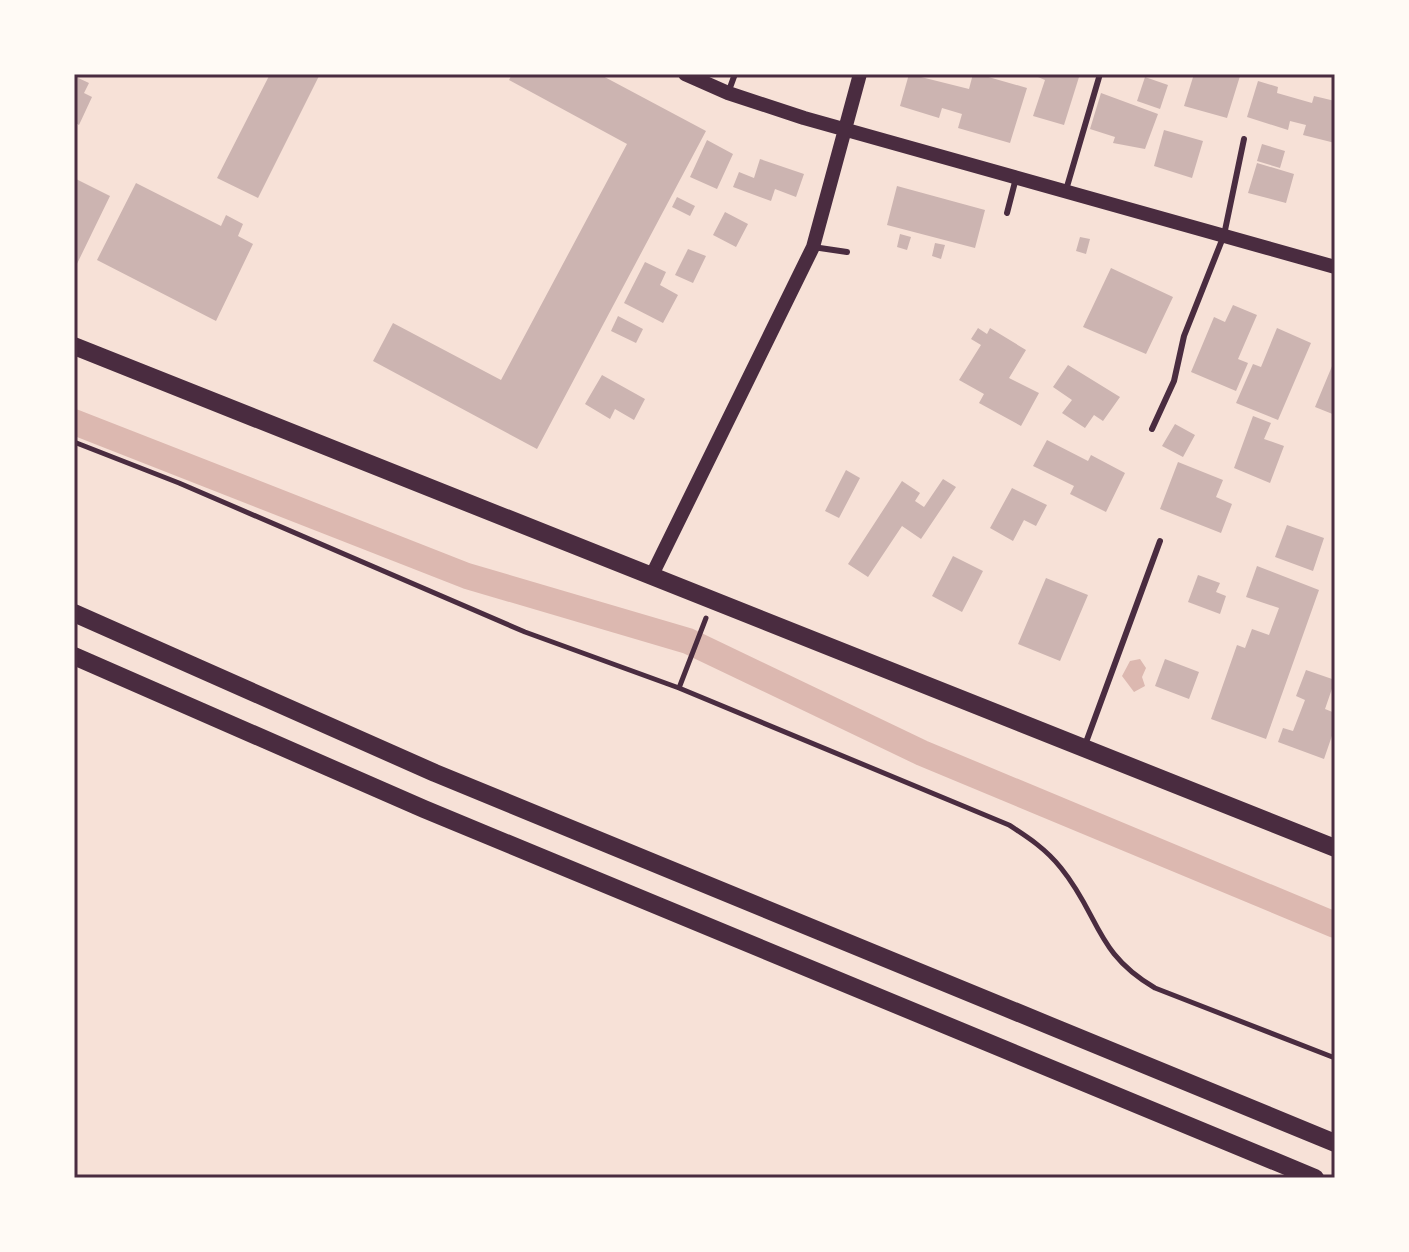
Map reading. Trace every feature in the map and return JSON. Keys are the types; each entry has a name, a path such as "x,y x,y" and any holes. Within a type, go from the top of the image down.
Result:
{"main road":[{"path":"74,346 1335,848"},
{"path":"74,613 435,773 1335,1143"},
{"path":"74,656 424,809 1315,1178"}],"street":[{"path":"685,74 728,93 844,128 1335,267"},
{"path":"651,577 813,247 860,74"}],"lane":[{"path":"728,93 735,74"},
{"path":"1066,190 1100,74"},
{"path":"1152,429 1174,381 1184,336 1224,235 1244,139"},
{"path":"1007,213 1016,176"},
{"path":"813,247 847,252"},
{"path":"1084,748 1160,541"}],"path":[{"path":"74,442 194,489 525,632 582,650 679,688 1009,825 1041,846 1063,870 1113,957 1133,976 1155,988 1335,1058"},
{"path":"679,688 706,620"}],"shaded area":[{"path":"1140,659 1146,668 1142,677 1145,686 1134,692 1122,676 1130,661"}],"building":[{"path":"270,74 320,74 258,198 217,178"},
{"path":"512,74 599,74 706,131 537,449 373,361 393,323 501,380 627,144 509,80"},
{"path":"909,74 969,89 973,74 978,74 1027,88 1010,143 958,128 962,114 942,108 939,118 900,106"},
{"path":"1031,74 1079,77 1064,125 1033,116 1045,80"},
{"path":"1194,74 1240,76 1227,118 1184,106"},
{"path":"74,76 89,83 84,93 92,97 79,125 74,122"},
{"path":"1145,77 1168,85 1160,109 1137,101"},
{"path":"1258,81 1278,87 1277,93 1312,103 1314,96 1335,101 1335,143 1303,135 1306,125 1290,121 1288,130 1247,117"},
{"path":"1101,93 1158,114 1145,149 1113,143 1115,137 1090,129"},
{"path":"1164,130 1203,141 1192,178 1154,166"},
{"path":"707,140 733,154 717,189 690,177"},
{"path":"1262,144 1285,151 1280,168 1257,161"},
{"path":"760,159 804,174 796,197 775,189 771,201 733,187 739,172 754,178"},
{"path":"1257,163 1294,174 1286,203 1248,193"},
{"path":"74,178 110,196 74,270"},
{"path":"136,183 221,226 226,215 243,224 238,236 253,244 216,321 97,260"},
{"path":"897,186 985,210 975,248 887,225"},
{"path":"677,197 695,206 690,216 672,207"},
{"path":"725,212 748,224 736,247 713,235"},
{"path":"900,234 911,237 907,250 897,247"},
{"path":"1080,237 1090,239 1086,254 1076,251"},
{"path":"935,243 945,245 941,259 932,256"},
{"path":"688,249 706,256 693,283 675,275"},
{"path":"645,262 666,272 660,285 678,295 663,323 624,303"},
{"path":"1111,268 1173,297 1146,354 1083,327"},
{"path":"1233,305 1257,315 1238,359 1248,363 1236,391 1191,372 1214,317 1225,322"},
{"path":"618,316 643,329 636,343 611,331"},
{"path":"978,328 987,334 990,328 1026,350 1009,378 1039,393 1021,426 979,403 984,394 959,380 981,345 971,339"},
{"path":"1277,328 1311,343 1278,420 1236,403 1253,364 1261,367"},
{"path":"1335,359 1335,415 1315,407"},
{"path":"1068,365 1120,397 1103,421 1094,415 1085,428 1062,413 1072,400 1053,387"},
{"path":"602,375 645,399 634,420 615,409 610,419 585,404"},
{"path":"1253,416 1271,423 1264,439 1284,446 1270,483 1234,468"},
{"path":"1175,424 1195,435 1183,457 1162,446"},
{"path":"1047,440 1088,461 1091,455 1125,473 1106,512 1070,494 1074,486 1033,466"},
{"path":"1178,462 1223,480 1216,497 1232,504 1221,533 1160,509"},
{"path":"846,470 860,478 839,518 825,511"},
{"path":"943,479 956,487 921,539 902,526 868,577 848,564 902,481 920,493 915,501 924,507"},
{"path":"1012,488 1047,505 1036,526 1024,520 1013,541 990,528"},
{"path":"1287,525 1324,538 1313,571 1275,557"},
{"path":"953,556 983,571 962,612 932,596"},
{"path":"1257,566 1319,590 1266,739 1211,719 1237,645 1245,648 1252,629 1269,635 1279,608 1246,597"},
{"path":"1198,575 1220,583 1216,592 1226,596 1220,614 1188,602"},
{"path":"1046,578 1088,595 1060,661 1018,644"},
{"path":"1165,659 1199,672 1189,699 1155,686"},
{"path":"1306,670 1335,680 1325,709 1335,713 1335,727 1324,759 1278,742 1283,728 1293,731 1305,700 1296,696"}],"waterway":[{"path":"74,422 467,576 688,641 922,753 1335,925"}]}
